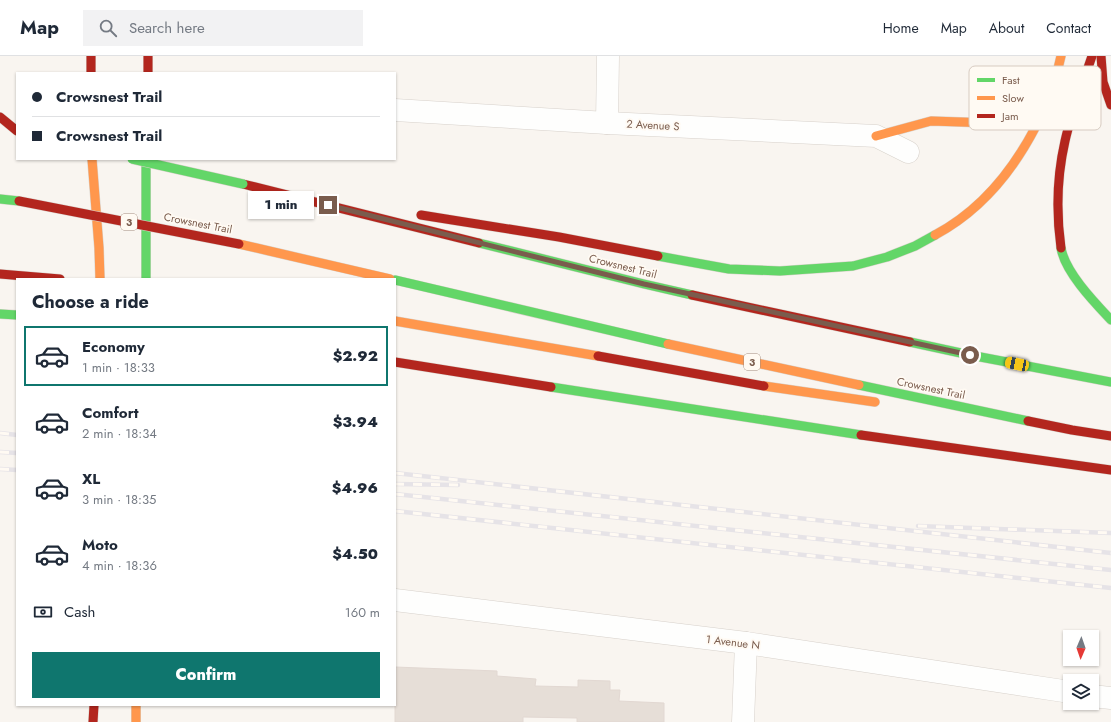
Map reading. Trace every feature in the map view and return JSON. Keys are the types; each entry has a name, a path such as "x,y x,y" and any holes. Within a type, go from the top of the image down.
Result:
{"main road":[{"path":"91,72 92,56"},
{"path":"148,56 148,72"},
{"path":"1059,66 1061,56"},
{"path":"1089,66 1092,56"},
{"path":"1100,66 1101,56"},
{"path":"1101,75 1104,92 1111,105"},
{"path":"0,117 16,132"},
{"path":"876,136 931,121 969,122"},
{"path":"413,214 559,237 729,269 780,271 853,266 887,257 915,246 945,230 978,206 1002,180 1033,130"},
{"path":"1068,130 1059,173 1058,226 1062,253 1076,280 1111,320"},
{"path":"6,134 16,133"},
{"path":"92,160 100,278"},
{"name":"Crowsnest Trail","path":"136,160 243,184 644,284 970,355 1111,382"},
{"path":"146,160 146,278"},
{"path":"282,194 382,209"},
{"name":"Crowsnest Trail","path":"0,199 239,244 386,278"},
{"path":"0,274 48,278"},
{"name":"Crowsnest Trail","path":"396,280 652,341 1072,430 1111,436"},
{"path":"0,314 16,315"},
{"path":"396,321 523,342 770,387 886,403"},
{"path":"396,362 815,429 1111,470"},
{"path":"932,410 1072,430"},
{"path":"93,722 94,706"},
{"path":"136,706 136,722"}],"street":[{"path":"607,123 608,56"},
{"name":"2 Avenue S","path":"396,110 607,123 876,136 908,152"},
{"name":"1 Avenue N","path":"396,600 746,644 1063,691"},
{"path":"743,722 746,644"},
{"path":"1099,697 1111,698"}],"building":[{"path":"396,667 497,671 497,676 536,679 535,686 578,687 578,680 610,681 610,690 620,690 619,701 664,703 664,722 577,722 577,718 523,717 523,722 395,722"}],"railway":[{"path":"0,433 16,435"},
{"path":"0,452 16,453"},
{"path":"0,469 16,470"},
{"path":"396,473 1111,553"},
{"path":"396,484 458,485"},
{"path":"396,494 1111,570"},
{"path":"396,511 1111,588"},
{"path":"918,526 1111,533"}],"traffic: fast":[{"path":"136,160 243,184"},
{"path":"146,160 146,278"},
{"path":"0,199 19,201"},
{"path":"658,256 729,269 780,271 853,266 887,257 915,246 935,235"},
{"path":"479,243 692,295"},
{"path":"1061,248 1068,267 1074,277 1111,320"},
{"path":"396,280 668,344"},
{"path":"0,314 16,315"},
{"path":"910,342 1111,382"},
{"path":"859,385 1028,421"},
{"path":"551,387 861,435"}],"traffic: slow":[{"path":"1059,66 1061,56"},
{"path":"876,136 931,121 969,122"},
{"path":"935,235 966,214 993,189 1016,160 1034,130"},
{"path":"92,160 100,278"},
{"path":"239,244 386,278"},
{"path":"396,321 598,356"},
{"path":"668,344 859,385"},
{"path":"764,386 875,402"},
{"path":"136,706 136,722"}],"traffic: jam":[{"path":"91,56 91,72"},
{"path":"148,56 148,72"},
{"path":"1088,66 1092,56"},
{"path":"1101,56 1103,82 1111,105"},
{"path":"0,117 16,130"},
{"path":"1061,248 1058,221 1058,194 1060,167 1068,130"},
{"path":"243,184 479,243"},
{"path":"19,201 239,244"},
{"path":"421,215 559,237 658,256"},
{"path":"0,274 48,278"},
{"path":"692,295 910,342"},
{"path":"598,356 764,386"},
{"path":"396,362 551,387"},
{"path":"1028,421 1111,436"},
{"path":"861,435 1111,470"},
{"path":"93,722 94,706"}],"route":[{"path":"328,205 644,284 970,355"}]}
